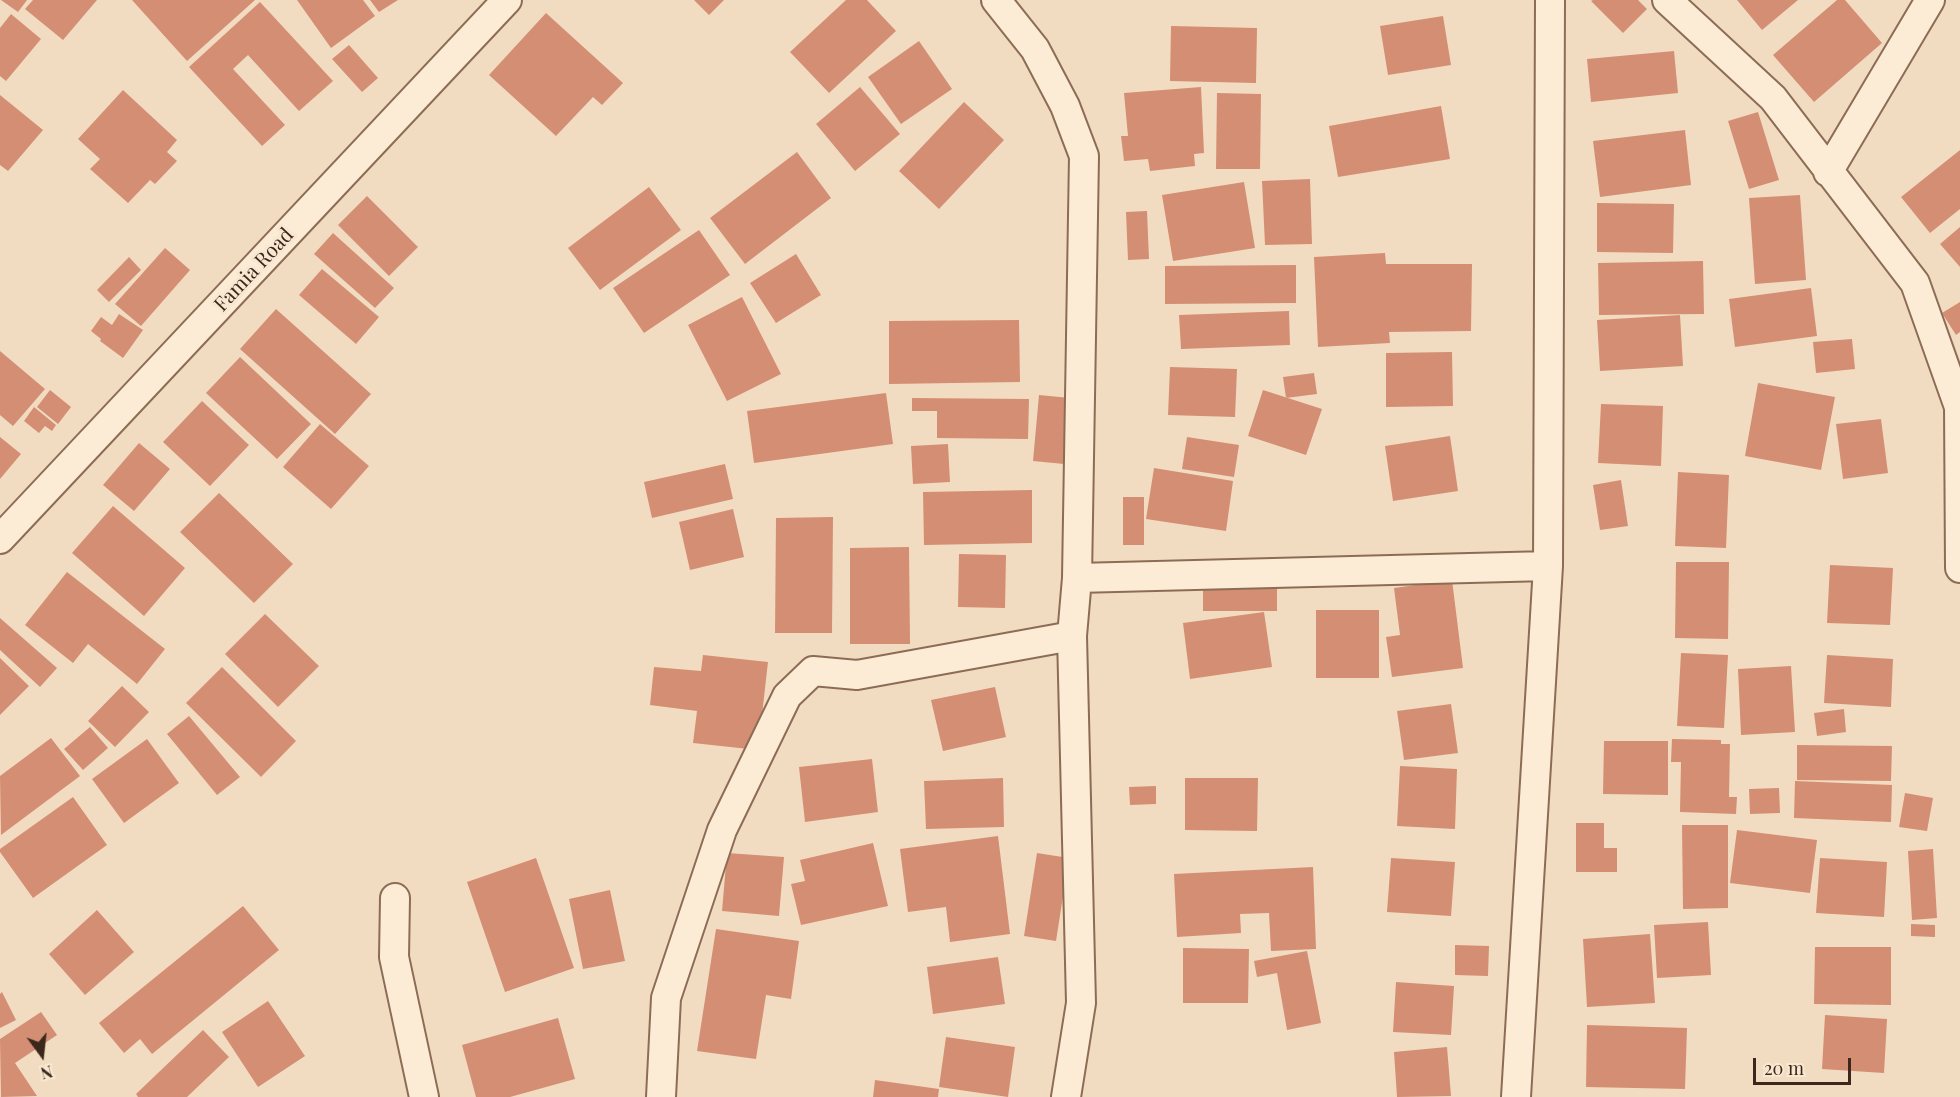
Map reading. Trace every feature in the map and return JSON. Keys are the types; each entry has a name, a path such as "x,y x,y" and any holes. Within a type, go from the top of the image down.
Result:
{"street":[{"name":"Famia Road","path":"0,539 507,0"},
{"path":"996,0 1035,49 1065,106 1084,156 1077,578 1072,636 1081,1003 1066,1097"},
{"path":"1516,1097 1548,566 1550,0"},
{"path":"1667,0 1773,98 1915,284 1959,407 1960,568"},
{"path":"1828,172 1930,0"},
{"path":"1077,578 1548,566"},
{"path":"661,1097 666,998 722,830 787,696 813,671 856,675 1072,636"},
{"path":"395,898 394,957 424,1097"}],"building":[{"path":"1,0 27,0 18,12"},
{"path":"33,0 97,0 63,40 25,9"},
{"path":"132,0 255,0 187,61"},
{"path":"297,0 363,0 375,16 331,48"},
{"path":"370,0 398,0 379,12"},
{"path":"694,0 724,0 709,15"},
{"path":"846,0 867,0 896,31 829,93 790,52"},
{"path":"1638,0 1647,9 1623,33 1591,1"},
{"path":"1737,0 1798,0 1762,30"},
{"path":"1837,0 1845,0 1882,43 1814,102 1773,55"},
{"path":"260,2 333,81 299,111 248,55 233,69 285,125 262,146 189,67"},
{"path":"546,13 623,83 602,105 593,97 556,136 489,75"},
{"path":"11,14 41,39 6,81 0,76 0,28"},
{"path":"1443,16 1451,65 1388,75 1380,26"},
{"path":"1171,26 1257,28 1256,83 1170,81"},
{"path":"919,41 952,89 901,124 868,77"},
{"path":"349,45 378,78 362,92 332,59"},
{"path":"1674,51 1678,93 1591,102 1587,59"},
{"path":"860,87 900,134 855,171 816,124"},
{"path":"1201,87 1204,153 1194,154 1195,166 1150,171 1148,159 1124,161 1121,136 1128,136 1124,93"},
{"path":"123,90 177,140 167,152 177,161 155,184 150,180 128,203 90,169 100,159 78,139"},
{"path":"1217,93 1261,94 1260,169 1216,169"},
{"path":"0,95 43,130 8,171 0,165"},
{"path":"964,102 1004,140 939,209 899,171"},
{"path":"1441,106 1450,159 1338,177 1329,126"},
{"path":"1758,112 1779,180 1749,189 1728,121"},
{"path":"1685,130 1691,185 1600,197 1593,141"},
{"path":"1960,150 1960,209 1930,233 1901,197"},
{"path":"797,152 831,198 745,264 710,218"},
{"path":"1310,179 1312,244 1265,245 1262,181"},
{"path":"1244,182 1255,248 1173,261 1162,195"},
{"path":"649,187 681,230 600,290 568,248"},
{"path":"1800,195 1806,280 1755,284 1749,198"},
{"path":"367,196 418,247 389,276 338,225"},
{"path":"1597,203 1674,204 1673,253 1597,252"},
{"path":"1147,211 1149,259 1128,260 1126,212"},
{"path":"1960,227 1960,267 1940,244"},
{"path":"699,230 730,275 644,333 613,288"},
{"path":"333,233 394,288 375,308 314,254"},
{"path":"165,248 190,270 141,326 115,304"},
{"path":"1385,253 1386,264 1472,264 1471,331 1389,332 1390,343 1318,347 1314,257"},
{"path":"796,254 821,295 776,323 750,283"},
{"path":"129,257 141,270 109,302 97,290"},
{"path":"1703,261 1704,314 1599,315 1598,263"},
{"path":"1296,265 1296,303 1165,304 1165,266"},
{"path":"322,269 379,317 356,344 299,295"},
{"path":"1811,288 1817,336 1735,347 1729,299"},
{"path":"742,297 781,374 727,401 688,325"},
{"path":"1960,302 1960,332 1956,335 1942,313"},
{"path":"276,309 371,394 335,434 240,349"},
{"path":"1289,311 1290,345 1181,349 1179,315"},
{"path":"119,314 143,330 123,358 100,341 101,339 91,331 101,317 112,325"},
{"path":"1680,315 1683,366 1600,371 1597,320"},
{"path":"1019,320 1020,382 889,384 889,321"},
{"path":"1852,339 1855,369 1816,373 1813,342"},
{"path":"0,351 45,389 13,426 0,415"},
{"path":"1452,352 1453,406 1386,407 1386,353"},
{"path":"240,357 311,424 277,459 206,393"},
{"path":"1170,367 1237,369 1235,417 1168,415"},
{"path":"1314,373 1317,394 1286,398 1283,377"},
{"path":"1758,383 1835,397 1821,470 1745,456"},
{"path":"50,390 71,407 58,424 37,407"},
{"path":"1263,390 1322,409 1306,455 1248,436"},
{"path":"886,393 893,444 754,463 747,411"},
{"path":"1039,395 1070,398 1064,464 1033,461"},
{"path":"912,398 1029,399 1028,439 937,438 937,411 912,411"},
{"path":"202,401 249,445 210,486 163,442"},
{"path":"1601,404 1663,406 1661,466 1598,463"},
{"path":"34,407 56,425 52,431 45,426 39,433 24,421"},
{"path":"1881,419 1888,473 1843,479 1836,424"},
{"path":"320,424 369,466 331,509 283,467"},
{"path":"1450,436 1458,491 1393,501 1385,446"},
{"path":"0,437 21,454 0,479"},
{"path":"1187,437 1239,445 1234,477 1182,469"},
{"path":"139,443 170,469 134,511 103,485"},
{"path":"948,444 950,482 913,484 911,446"},
{"path":"725,464 733,499 652,518 644,482"},
{"path":"1154,468 1233,481 1226,531 1146,519"},
{"path":"1678,472 1729,475 1726,548 1675,546"},
{"path":"1621,480 1628,526 1600,530 1593,485"},
{"path":"1032,490 1032,543 924,545 923,492"},
{"path":"219,493 293,564 254,603 180,532"},
{"path":"1123,497 1144,497 1144,545 1123,545"},
{"path":"113,506 185,568 144,616 72,553"},
{"path":"733,509 744,557 690,570 679,522"},
{"path":"833,517 832,633 775,633 776,518"},
{"path":"909,547 910,644 850,644 850,548"},
{"path":"959,554 1006,555 1005,608 958,607"},
{"path":"1676,562 1729,562 1728,639 1675,638"},
{"path":"1830,565 1893,568 1890,625 1827,623"},
{"path":"67,572 165,649 137,684 88,644 73,663 25,625"},
{"path":"1452,580 1463,668 1392,677 1386,637 1400,635 1394,588"},
{"path":"1203,582 1277,582 1277,611 1203,611"},
{"path":"1316,610 1379,610 1379,678 1316,678"},
{"path":"1264,612 1272,667 1190,679 1183,623"},
{"path":"265,614 319,666 278,707 225,654"},
{"path":"0,618 57,668 40,687 0,650"},
{"path":"1681,653 1728,655 1724,728 1677,726"},
{"path":"703,655 768,662 758,750 693,743 697,711 650,705 654,667 701,671"},
{"path":"1827,655 1893,659 1891,707 1824,703"},
{"path":"0,658 29,686 0,715"},
{"path":"1791,666 1795,732 1741,735 1738,669"},
{"path":"222,667 296,741 261,777 186,703"},
{"path":"122,686 149,712 115,747 88,721"},
{"path":"995,687 1006,737 943,751 931,700"},
{"path":"1451,704 1458,753 1404,760 1397,711"},
{"path":"1844,709 1846,732 1817,736 1814,713"},
{"path":"189,716 240,777 217,795 167,734"},
{"path":"90,727 108,748 83,770 64,749"},
{"path":"51,738 80,776 1,835 0,776"},
{"path":"147,739 179,783 124,823 92,779"},
{"path":"1672,739 1721,740 1721,744 1730,744 1729,797 1737,797 1736,814 1680,812 1681,762 1671,762"},
{"path":"1604,741 1668,741 1668,795 1603,794"},
{"path":"1797,745 1892,746 1891,781 1797,780"},
{"path":"872,759 878,812 805,822 799,767"},
{"path":"1400,766 1457,769 1455,829 1397,826"},
{"path":"1003,778 1004,827 926,829 924,781"},
{"path":"1185,778 1258,778 1257,831 1185,830"},
{"path":"1795,781 1892,785 1891,822 1794,818"},
{"path":"1156,786 1156,804 1130,805 1129,787"},
{"path":"1779,788 1780,813 1750,814 1749,789"},
{"path":"1905,793 1933,798 1927,831 1899,827"},
{"path":"73,797 107,845 33,898 0,849"},
{"path":"1576,823 1604,823 1604,848 1617,848 1617,872 1576,872"},
{"path":"1682,825 1728,825 1728,908 1683,909"},
{"path":"1737,830 1817,840 1810,893 1730,883"},
{"path":"998,836 1010,934 950,942 946,907 908,912 900,849"},
{"path":"873,843 888,906 801,925 791,884 805,881 800,860"},
{"path":"1933,849 1937,918 1912,920 1908,851"},
{"path":"727,853 784,857 779,916 722,911"},
{"path":"1037,853 1069,858 1056,941 1024,936"},
{"path":"536,858 574,968 505,992 467,882"},
{"path":"1391,858 1455,862 1451,916 1387,912"},
{"path":"1820,858 1887,862 1884,917 1816,913"},
{"path":"1313,867 1316,949 1271,951 1269,913 1240,914 1241,933 1177,937 1174,874"},
{"path":"610,890 625,961 583,969 569,899"},
{"path":"243,906 279,950 152,1054 140,1039 124,1053 99,1023"},
{"path":"97,910 134,952 85,995 49,954"},
{"path":"1708,922 1711,975 1657,978 1654,925"},
{"path":"1911,924 1935,925 1935,937 1911,936"},
{"path":"716,929 799,941 791,999 766,995 756,1059 697,1051"},
{"path":"1650,934 1655,1003 1587,1007 1583,939"},
{"path":"1455,945 1489,946 1488,976 1455,975"},
{"path":"1815,947 1891,947 1891,1005 1814,1004"},
{"path":"1183,948 1249,949 1248,1003 1183,1003"},
{"path":"1307,951 1321,1023 1287,1030 1277,973 1257,977 1254,961"},
{"path":"998,957 1005,1004 933,1014 927,967"},
{"path":"1396,982 1454,986 1451,1035 1393,1032"},
{"path":"2,992 16,1020 0,1028 0,994"},
{"path":"268,1001 305,1056 258,1087 222,1032"},
{"path":"41,1012 57,1035 15,1063 37,1096 1,1097 0,1039"},
{"path":"1825,1015 1887,1019 1884,1073 1822,1069"},
{"path":"558,1018 575,1079 510,1097 476,1097 462,1045"},
{"path":"1587,1025 1687,1028 1685,1089 1586,1087"},
{"path":"203,1030 229,1057 187,1097 138,1097 136,1094"},
{"path":"946,1037 1015,1047 1008,1097 939,1087"},
{"path":"1447,1047 1451,1096 1397,1097 1394,1052"},
{"path":"875,1080 939,1089 938,1097 873,1097"}]}
